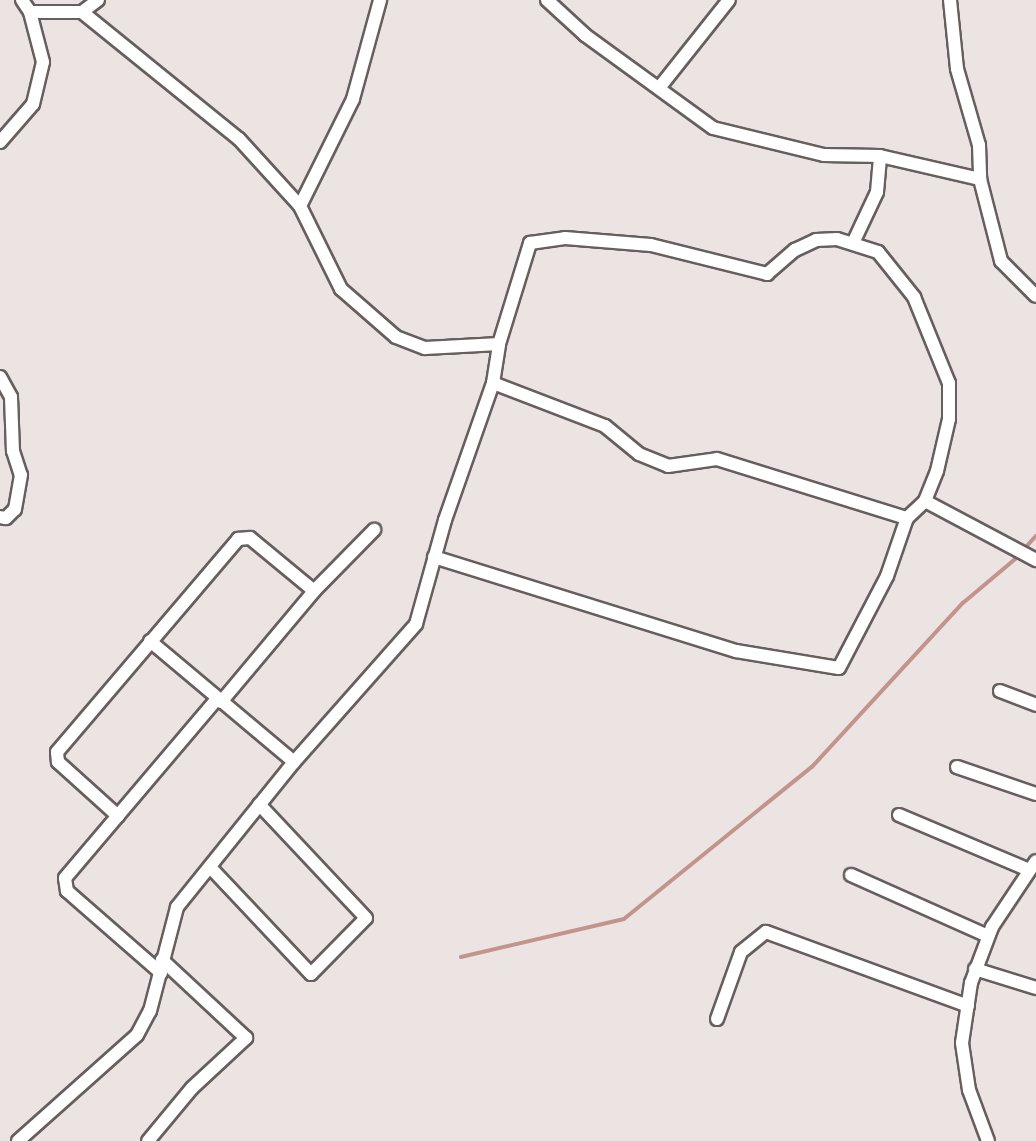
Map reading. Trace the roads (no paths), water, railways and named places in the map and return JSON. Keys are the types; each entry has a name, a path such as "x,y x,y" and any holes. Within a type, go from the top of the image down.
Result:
{"street":[{"path":"0,142 33,104 43,62 30,12 22,0"},
{"path":"30,12 82,12 98,0"},
{"path":"300,206 353,99 380,0"},
{"path":"547,0 575,27 713,128 824,155 880,156 980,179"},
{"path":"659,88 729,0"},
{"path":"950,0 957,69 979,145 980,179 1001,261 1036,296"},
{"path":"82,12 239,139 300,206 341,289 396,337 425,348 499,344"},
{"path":"853,243 877,192 880,156"},
{"path":"18,1141 136,1035 150,1011 177,907 294,762 416,624 434,557 493,383 499,344 530,243 565,238 651,245 767,274 795,250 816,240 853,243 878,252 897,271 914,297 949,383 949,419 937,471 925,500 907,518 876,600 839,668 736,651 434,557"},
{"path":"0,377 11,397 13,451 21,475 15,509 6,518 0,517"},
{"path":"493,383 605,426 639,454 668,466 718,459 907,518"},
{"path":"925,500 1036,560"},
{"path":"148,1141 192,1088 246,1038 67,891 65,878 314,591 374,530"},
{"path":"118,816 58,762 58,752 238,539 250,538 314,591"},
{"path":"150,641 294,762"},
{"path":"1000,691 1036,705"},
{"path":"957,767 1036,794"},
{"path":"210,867 311,974 366,918 259,804"},
{"path":"899,815 1033,866 988,936 975,969 968,1006 962,1043 968,1090 988,1141"},
{"path":"851,875 988,936"},
{"path":"717,1019 741,952 766,932 968,1006"},
{"path":"975,969 1036,988"}],"waterway":[{"path":"1027,546 1036,536"},
{"path":"461,957 624,919 812,767 963,603 1020,555"}]}
